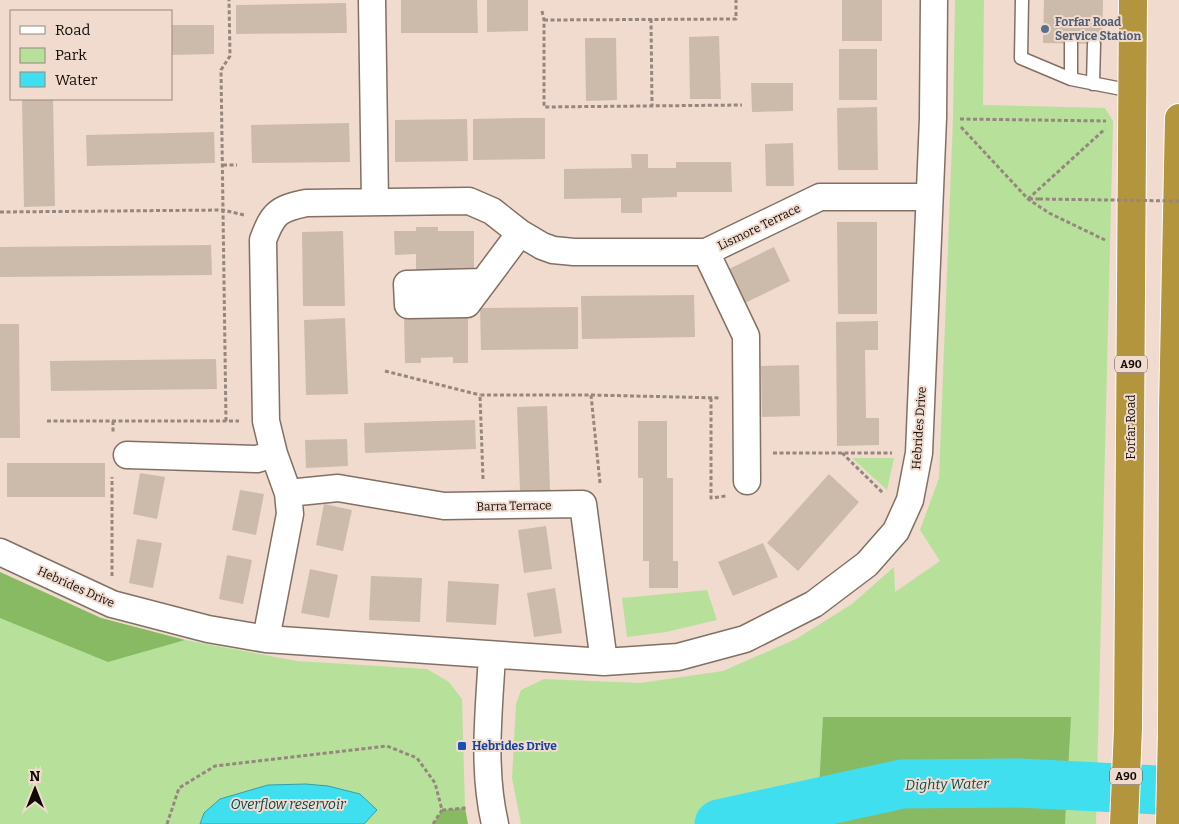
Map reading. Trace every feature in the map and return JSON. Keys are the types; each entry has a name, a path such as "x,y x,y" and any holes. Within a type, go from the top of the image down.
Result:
{"highway":[{"name":"Forfar Road","path":"1124,824 1128,728 1123,121 1132,91 1133,0"},
{"path":"1170,824 1173,410 1179,118"}],"street":[{"path":"372,0 375,202"},
{"name":"Hebrides Drive","path":"0,552 112,604 208,629 266,639 492,655 604,662 678,658 745,639 814,604 867,564 896,531 910,500 919,453 933,118 934,0"},
{"name":"Lismore Terrace","path":"747,481 746,336 706,252 820,198 929,197"},
{"path":"266,639 290,514 288,493 274,454 266,421 263,240 269,222 284,208 306,203 469,201 492,211 520,233 553,250 574,252 706,252"},
{"path":"482,282 520,233"},
{"path":"117,456 257,459 274,454"},
{"name":"Barra Terrace","path":"288,493 338,488 444,506 484,507 583,504"},
{"path":"583,504 604,662"},
{"path":"492,655 486,745 493,815"}],"lane":[{"path":"1022,0 1021,58 1071,79 1132,91"},
{"path":"1071,79 1072,43"},
{"path":"1093,84 1094,44"}],"path":[{"path":"226,421 221,70 230,56 229,0"},
{"path":"544,20 736,18 736,0"},
{"path":"542,11 544,20 544,107 742,105"},
{"path":"651,19 652,106"},
{"path":"1090,233 1049,213 1028,199 953,119 1123,121"},
{"path":"1028,199 1123,121"},
{"path":"222,165 237,165"},
{"path":"1028,199 1179,201"},
{"path":"0,212 223,210 269,222"},
{"path":"385,371 480,395 591,395 747,399"},
{"path":"480,395 484,507"},
{"path":"583,504 601,490 591,395"},
{"path":"712,398 711,498 731,495 747,481"},
{"path":"47,421 266,421"},
{"path":"112,421 117,456 112,604"},
{"path":"747,453 919,453"},
{"path":"842,453 884,494 910,500"},
{"path":"168,824 179,788 215,766 387,746 417,758 435,783 442,810 433,824"},
{"path":"442,810 493,815"}],"green space":[{"path":"955,0 984,0 983,105 1105,108 1113,121 1096,824 521,824 512,778 516,704 521,690 544,679 640,683 723,671 796,639 852,604 894,567 895,592 940,561 920,530 939,478 953,119"},
{"path":"852,458 894,458 887,490"},
{"path":"0,572 101,618 185,640 297,661 427,669 449,682 462,699 465,808 442,810 433,824 0,824"},
{"path":"0,572 101,618 185,640 108,662 0,618"},
{"path":"707,590 717,620 666,632 627,637 622,598"},
{"path":"823,717 1071,717 1065,824 817,824"},
{"path":"465,808 468,824 433,824 442,810"}],"water":[{"name":"Overflow reservoir","path":"306,784 328,786 360,794 377,810 364,824 200,824 204,813 220,799 268,785"}],"building":[{"path":"401,0 477,0 478,33 401,33"},
{"path":"487,0 528,0 528,31 487,32"},
{"path":"842,0 882,0 882,41 842,41"},
{"path":"1044,0 1103,0 1102,44 1043,43"},
{"path":"346,3 347,33 236,34 236,5"},
{"path":"172,25 214,25 214,54 172,55"},
{"path":"719,36 721,99 690,99 689,37"},
{"path":"585,38 616,38 617,100 586,101"},
{"path":"839,49 877,49 877,100 839,100"},
{"path":"751,83 793,83 793,111 752,112"},
{"path":"22,100 53,100 55,206 24,207"},
{"path":"877,107 878,170 838,170 837,108"},
{"path":"545,118 545,159 473,160 473,119"},
{"path":"467,119 468,161 395,162 395,120"},
{"path":"349,123 350,162 252,163 251,125"},
{"path":"214,132 215,163 87,166 86,135"},
{"path":"793,143 794,186 766,186 765,144"},
{"path":"631,154 648,154 648,168 676,168 676,162 731,162 732,192 677,192 677,197 642,198 642,213 621,213 621,198 564,199 564,169 632,168"},
{"path":"837,222 877,222 877,314 838,314"},
{"path":"416,227 438,227 438,231 474,231 474,269 438,269 438,274 416,274 416,254 395,255 394,231 416,231"},
{"path":"343,231 345,306 303,306 302,232"},
{"path":"211,245 212,275 0,277 0,247"},
{"path":"774,247 790,281 743,304 727,270"},
{"path":"694,295 695,337 582,339 581,296"},
{"path":"578,307 578,349 481,350 480,308"},
{"path":"468,315 468,363 453,363 453,357 421,358 421,363 405,363 404,316"},
{"path":"345,318 348,394 306,395 304,320"},
{"path":"878,321 878,350 865,350 866,418 879,418 879,445 837,446 836,322"},
{"path":"0,324 19,324 20,438 0,438"},
{"path":"216,359 217,389 51,391 50,361"},
{"path":"799,365 800,416 762,417 761,366"},
{"path":"547,406 550,490 520,491 517,407"},
{"path":"475,420 476,449 365,453 364,423"},
{"path":"638,421 667,421 667,478 673,478 673,561 678,561 678,588 649,588 649,561 643,561 643,478 638,478"},
{"path":"347,439 348,466 306,468 305,440"},
{"path":"7,463 105,463 105,497 7,497"},
{"path":"140,473 165,477 157,519 133,514"},
{"path":"829,474 859,502 798,571 767,543"},
{"path":"240,490 264,494 256,535 232,530"},
{"path":"324,504 352,510 343,551 316,545"},
{"path":"546,526 552,569 524,573 518,530"},
{"path":"137,539 162,543 153,588 129,583"},
{"path":"763,543 778,577 733,596 718,562"},
{"path":"227,555 252,560 243,604 219,599"},
{"path":"310,569 338,575 329,618 301,613"},
{"path":"371,576 422,578 420,622 369,620"},
{"path":"448,581 499,584 496,625 446,622"},
{"path":"555,588 562,633 534,637 527,593"}],"waterway":[{"name":"Dighty Water","path":"719,824 902,784 1019,783 1179,791"}],"place":[{"name":"Forfar Road Service Station","path":"1045,29"},
{"name":"Hebrides Drive","path":"462,746"}]}
